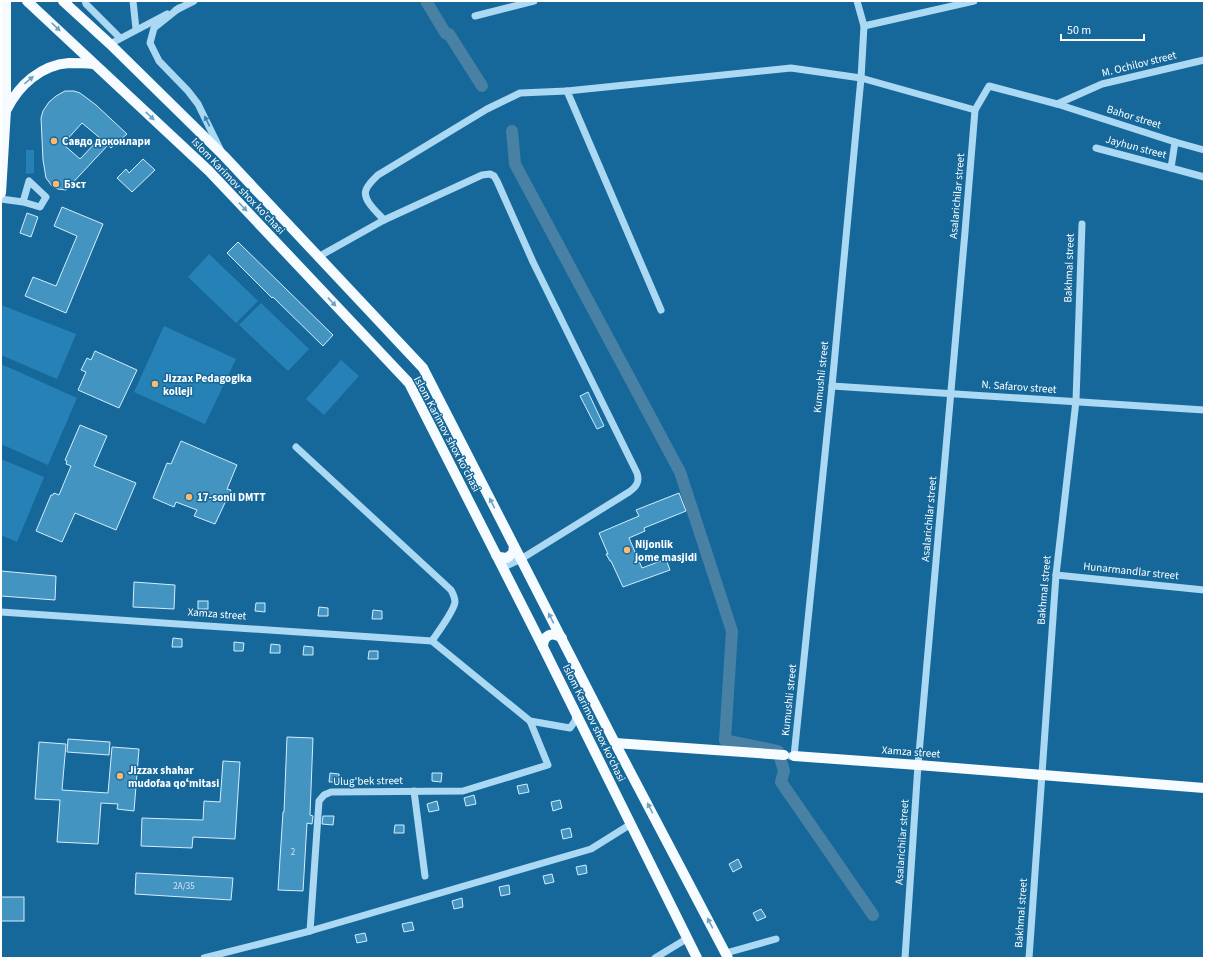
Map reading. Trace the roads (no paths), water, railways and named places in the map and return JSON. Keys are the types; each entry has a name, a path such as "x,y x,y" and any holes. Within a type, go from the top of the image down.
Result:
{"main road":[{"path":"1,193 6,110 6,1"},
{"name":"Islom Karimov shox ko'chasi","path":"27,1 209,171 410,383 697,958"},
{"name":"Islom Karimov shox ko'chasi","path":"63,1 110,44 224,156 422,368 727,956"},
{"path":"6,110 18,91 32,77 48,68 68,63 94,64"},
{"path":"496,555 507,558 513,553 514,546"},
{"path":"543,647 545,638 553,634 562,638"},
{"name":"Xamza street","path":"616,743 1042,774 1204,788"}],"street":[{"path":"73,1 75,12"},
{"path":"85,1 86,4 120,38"},
{"path":"133,1 136,30"},
{"path":"110,44 194,1"},
{"path":"475,16 534,1"},
{"name":"Kumushli street","path":"784,755 832,386 861,78 864,26 857,1"},
{"path":"864,26 974,1"},
{"path":"179,8 154,28 150,42 159,61 188,91 198,104 224,156"},
{"name":"M. Ochilov street","path":"1057,104 1102,84 1204,60"},
{"path":"384,220 366,199 364,194 366,188 378,175 487,109 520,93 567,91 791,68 861,78 975,110"},
{"name":"Asalarichilar street","path":"905,958 918,765 975,110 989,86 1057,104"},
{"path":"567,91 661,310"},
{"name":"Bahor street","path":"1057,104 1204,150"},
{"name":"Jayhun street","path":"1171,168 1175,142"},
{"name":"Jayhun street","path":"1096,148 1204,177"},
{"path":"318,257 384,220 482,175 490,174 494,176 497,181 533,262 637,473 638,482 635,488 521,559 502,568"},
{"path":"1,199 23,202"},
{"name":"Bakhmal street","path":"1029,958 1056,575 1076,402 1082,224"},
{"name":"N. Safarov street","path":"832,386 1204,410"},
{"path":"296,448 451,590 455,602 453,608 432,641 530,721 570,728 575,721 576,714"},
{"name":"Hunarmandlar street","path":"1056,575 1204,590"},
{"name":"Xamza street","path":"1,612 432,641"},
{"name":"Ulug'bek street","path":"310,931 319,801 324,795 331,792 463,791 548,765 530,721"},
{"path":"414,791 425,876"},
{"path":"204,958 310,931 591,849 631,824"},
{"path":"656,958 688,938"},
{"path":"727,956 776,939"}],"waterway":[{"path":"426,1 446,34 449,34 482,86"},
{"path":"512,131 515,164 680,472 732,631 725,740 778,751 784,771 781,782 873,915"}],"place":[{"name":"Cавдо доконлари","path":"54,141"},
{"name":"Бэст","path":"56,184"},
{"name":"Jizzax Pedagogika kolleji","path":"155,384"},
{"name":"17-sonli DMTT","path":"189,497"},
{"name":"Nijonlik jome masjidi","path":"627,550"},
{"name":"Jizzax shahar mudofaa qoʻmitasi","path":"120,776"}]}
